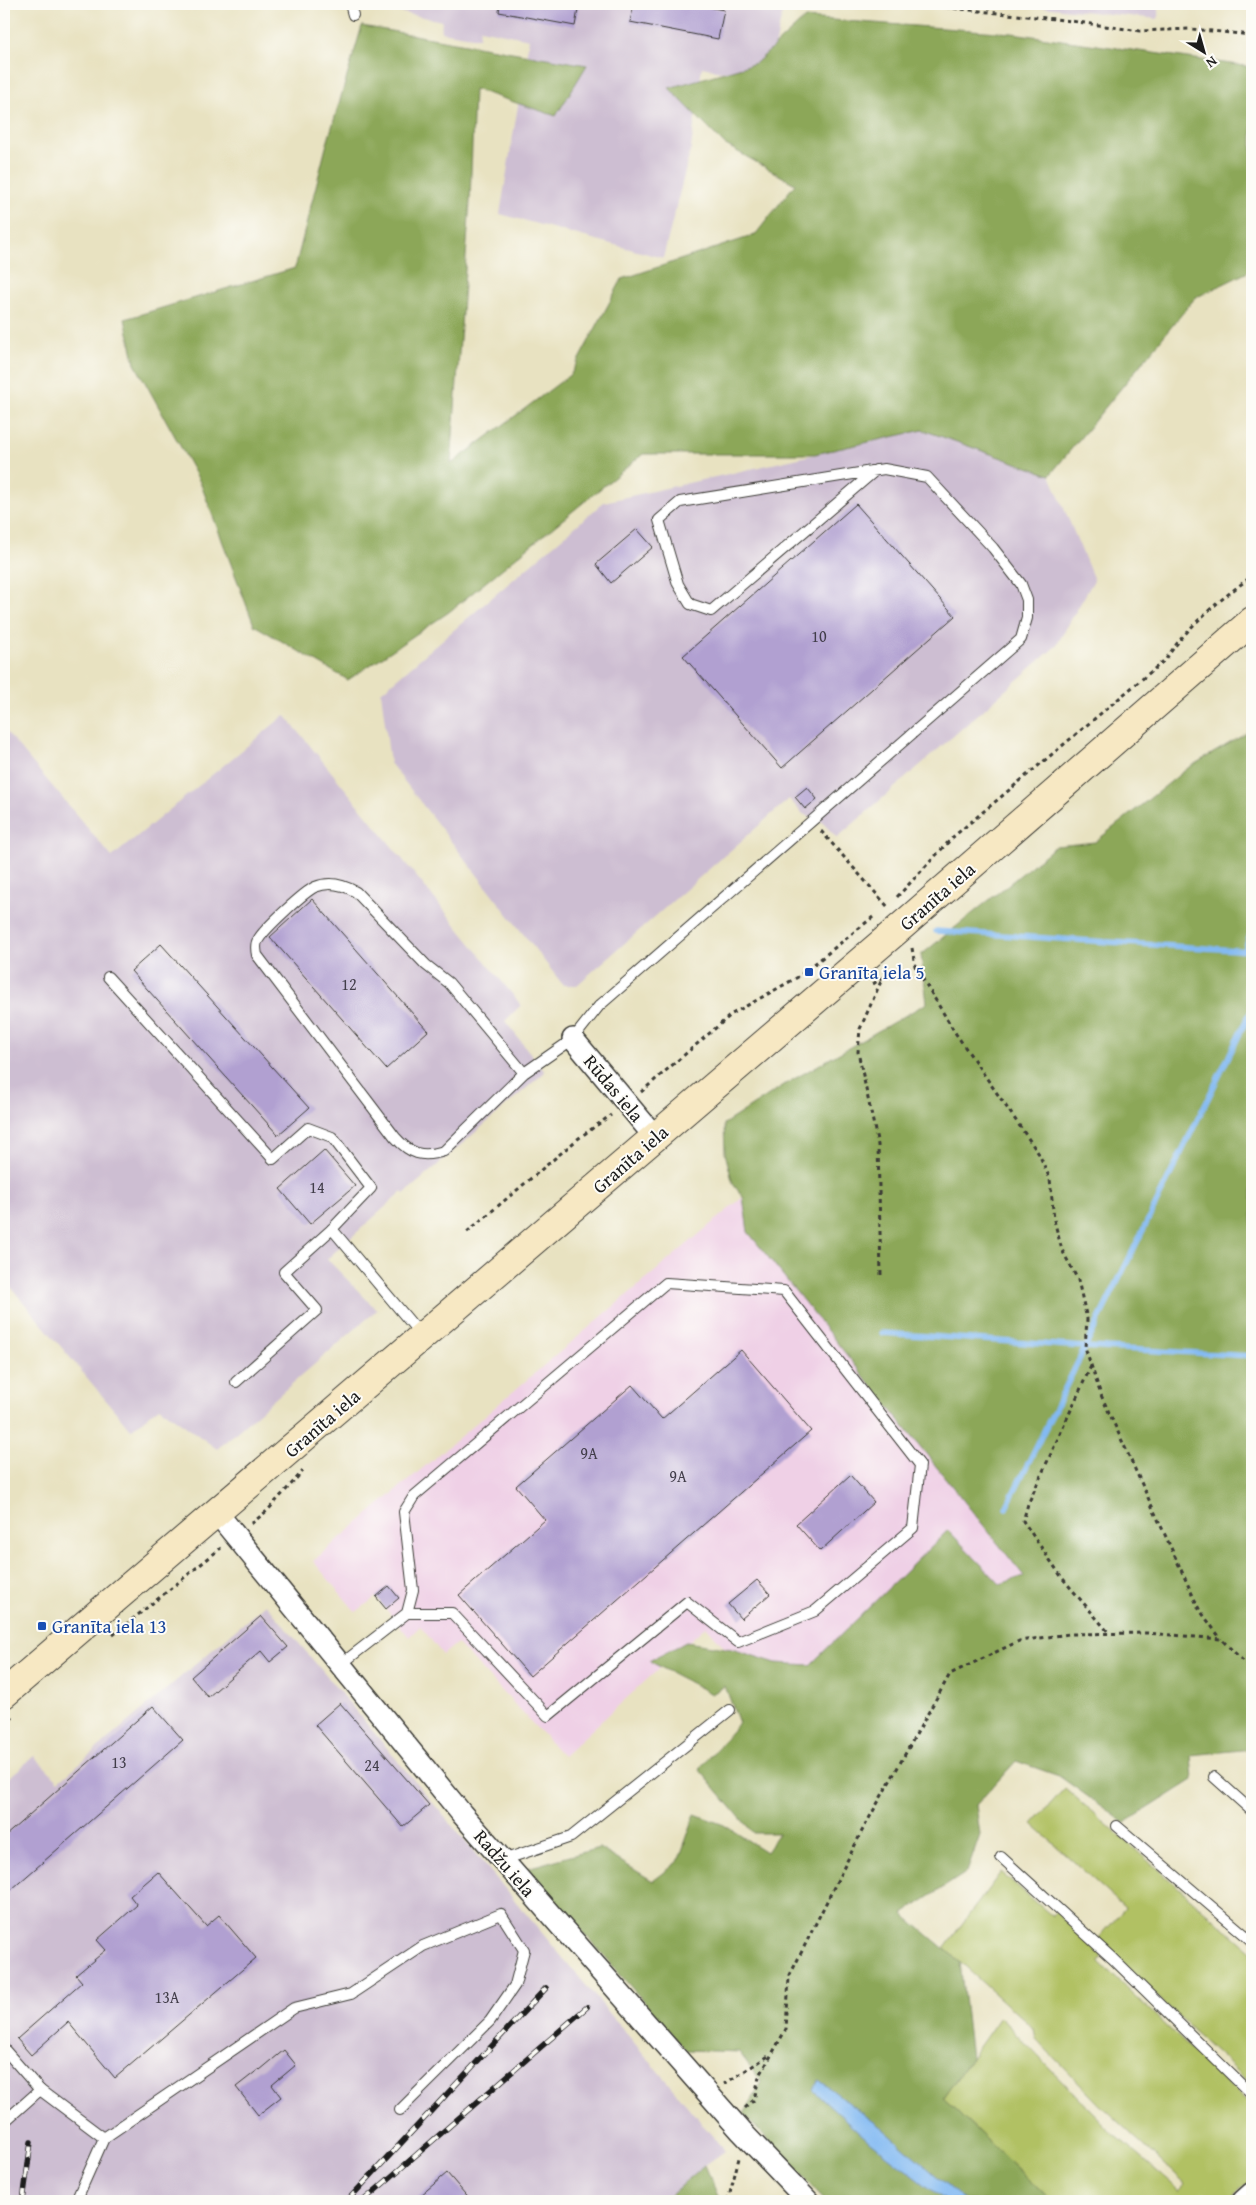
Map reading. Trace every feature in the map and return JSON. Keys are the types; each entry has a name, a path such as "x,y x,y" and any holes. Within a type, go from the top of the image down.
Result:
{"main road":[{"name":"Granīta iela","path":"4,1694 655,1138 895,916 1252,621"}],"street":[{"name":"Rūdas iela","path":"573,1039 655,1138"},
{"name":"Radžu iela","path":"217,1513 340,1665 503,1860 731,2121 808,2201"},
{"path":"1243,2201 1252,2193"}],"lane":[{"path":"350,4 353,15"},
{"path":"524,1073 449,983 426,965 356,892 346,886 334,884 315,887 266,928 256,942 256,955 395,1137 405,1148 416,1154 429,1156 444,1151 524,1073 573,1039 599,1006 1021,639 1027,618 1027,600 1021,584 993,548 927,477 884,469 876,470 680,502 659,520 678,584 690,604 711,611 876,470"},
{"path":"108,977 273,1159 308,1128 332,1137 371,1188 332,1229 284,1272 317,1310 236,1382"},
{"path":"332,1229 423,1337"},
{"path":"340,1665 407,1614 452,1613 548,1716 686,1602 738,1642 815,1612 913,1528 920,1465 784,1292 666,1282 414,1496 404,1512 413,1590 407,1614"},
{"path":"503,1860 571,1837 730,1710"},
{"path":"1214,1777 1252,1811"},
{"path":"1117,1826 1252,1941"},
{"path":"1001,1857 1112,1958 1252,2096"},
{"path":"76,2201 104,2138 294,2008 351,1994 423,1946 501,1914 524,1950 515,1985 490,2021 400,2110"},
{"path":"4,2049 40,2090 104,2138"},
{"path":"4,2122 40,2090"}],"path":[{"path":"914,4 1064,20 1140,31 1191,29 1252,35"},
{"path":"468,1232 579,1138 627,1104 732,1014 798,977 851,933 895,916 953,837 1166,659 1176,644 1223,598 1252,576"},
{"path":"812,822 895,916 911,938 915,966 956,1034 1039,1154 1050,1179 1054,1220 1062,1250 1078,1280 1087,1319 1085,1347 1101,1395 1199,1609 1221,1640 1252,1670"},
{"path":"881,1275 878,1145 858,1052 860,1029 888,969"},
{"path":"1092,1365 1028,1504 1023,1521 1063,1579 1110,1634"},
{"path":"731,2121 754,2100 759,2077 786,2029 789,1977 862,1831 950,1674 1019,1641 1069,1634 1147,1633 1221,1640"},
{"path":"707,2093 770,2055"},
{"path":"728,2201 746,2136"}],"shaded area":[{"path":"360,4 784,4 768,81 702,67 691,148 663,258 500,214 529,39 480,29 479,38 441,32 442,21"},
{"path":"1013,4 1159,4 1158,19"},
{"path":"923,430 1050,475 1094,580 1056,646 837,838 822,822 803,814 789,799 577,985 563,985 390,763 381,692 604,502"},
{"path":"285,715 521,1005 505,1021 545,1072 404,1194 402,1192 327,1259 377,1310 217,1449 159,1407 131,1430 4,1279 4,729 112,857"},
{"path":"743,1197 1051,1575 825,1763 706,1626 563,1756 457,1643 443,1655 420,1626 409,1637 376,1597 356,1612 313,1561"},
{"path":"266,1604 725,2151 705,2165 663,2201 4,2201 4,1782 34,1756 59,1781"}],"green space":[{"path":"805,18 1012,33 1252,67 1252,270 1195,298 1050,475 923,430 815,454 643,454 449,612 348,680 254,625 200,482 135,364 125,319 295,268 326,147 362,26 587,65 556,116 474,89 470,202 451,464 571,374 622,279 755,235 795,184 724,144 669,88 756,63"},
{"path":"1252,730 1252,1749 1191,1755 1193,1780 1125,1823 1059,1776 1016,1761 976,1805 980,1835 967,1872 903,1914 960,1962 971,2058 943,2098 1051,2201 826,2201 744,2114 762,2082 739,2052 686,2050 527,1868 599,1848 653,1881 678,1862 695,1814 724,1825 766,1852 779,1833 753,1833 699,1769 739,1723 725,1686 712,1694 649,1661 686,1642 732,1649 776,1663 810,1665 948,1530 1000,1584 1024,1576 748,1232 743,1197 733,1184 725,1153 724,1124 787,1083 927,1003 921,955 1056,846 1095,842 1188,768"},
{"path":"1065,1788 1252,1952 1252,2086 1097,1940 1125,1908 1032,1824"},
{"path":"1001,1872 1052,1916 1056,1912 1102,1956 1099,1962 1252,2107 1252,2180 1226,2201 1051,2201 943,2098 1000,2017 1114,2134 1180,2191 1186,2185 1099,2104 1036,2039 1034,2029 944,1948"},
{"path":"705,2165 720,2201 663,2201"}],"water":[{"path":"819,2080 882,2128 965,2201 946,2201 870,2142 813,2090"}],"building":[{"path":"500,4 579,4 575,26 499,12"},
{"path":"634,4 692,4 724,10 718,39 630,22"},
{"path":"856,504 955,616 782,768 683,656"},
{"path":"637,529 653,547 611,583 596,564"},
{"path":"807,787 817,799 805,809 795,797"},
{"path":"312,899 428,1031 386,1069 270,937"},
{"path":"161,944 309,1108 278,1135 131,971"},
{"path":"324,1150 355,1186 310,1224 280,1189"},
{"path":"741,1350 811,1431 530,1676 459,1595 545,1520 516,1486 632,1385 662,1419"},
{"path":"850,1475 874,1502 820,1551 796,1524"},
{"path":"757,1580 770,1594 741,1619 728,1604"},
{"path":"389,1586 399,1598 386,1609 376,1597"},
{"path":"261,1616 288,1647 270,1662 261,1651 208,1697 191,1677"},
{"path":"340,1703 429,1805 403,1827 315,1725"},
{"path":"153,1706 183,1740 4,1896 4,1837"},
{"path":"158,1872 206,1926 219,1915 256,1958 115,2078 68,2022 31,2055 17,2039 82,1982 76,1975 106,1950 97,1940 137,1905 130,1896"},
{"path":"284,2050 296,2065 272,2085 281,2097 258,2115 236,2087"},
{"path":"447,2173 471,2201 414,2201"}],"waterway":[{"path":"1245,950 1252,930"},
{"path":"936,931 1252,951"},
{"path":"1006,1508 1252,1009"},
{"path":"882,1333 1252,1356"}],"railway":[{"path":"347,2201 546,1988"},
{"path":"363,2201 587,2007"},
{"path":"23,2201 31,2142"}],"place":[{"name":"Granīta iela 5","path":"809,972"},
{"name":"Granīta iela 13","path":"42,1626"}]}
